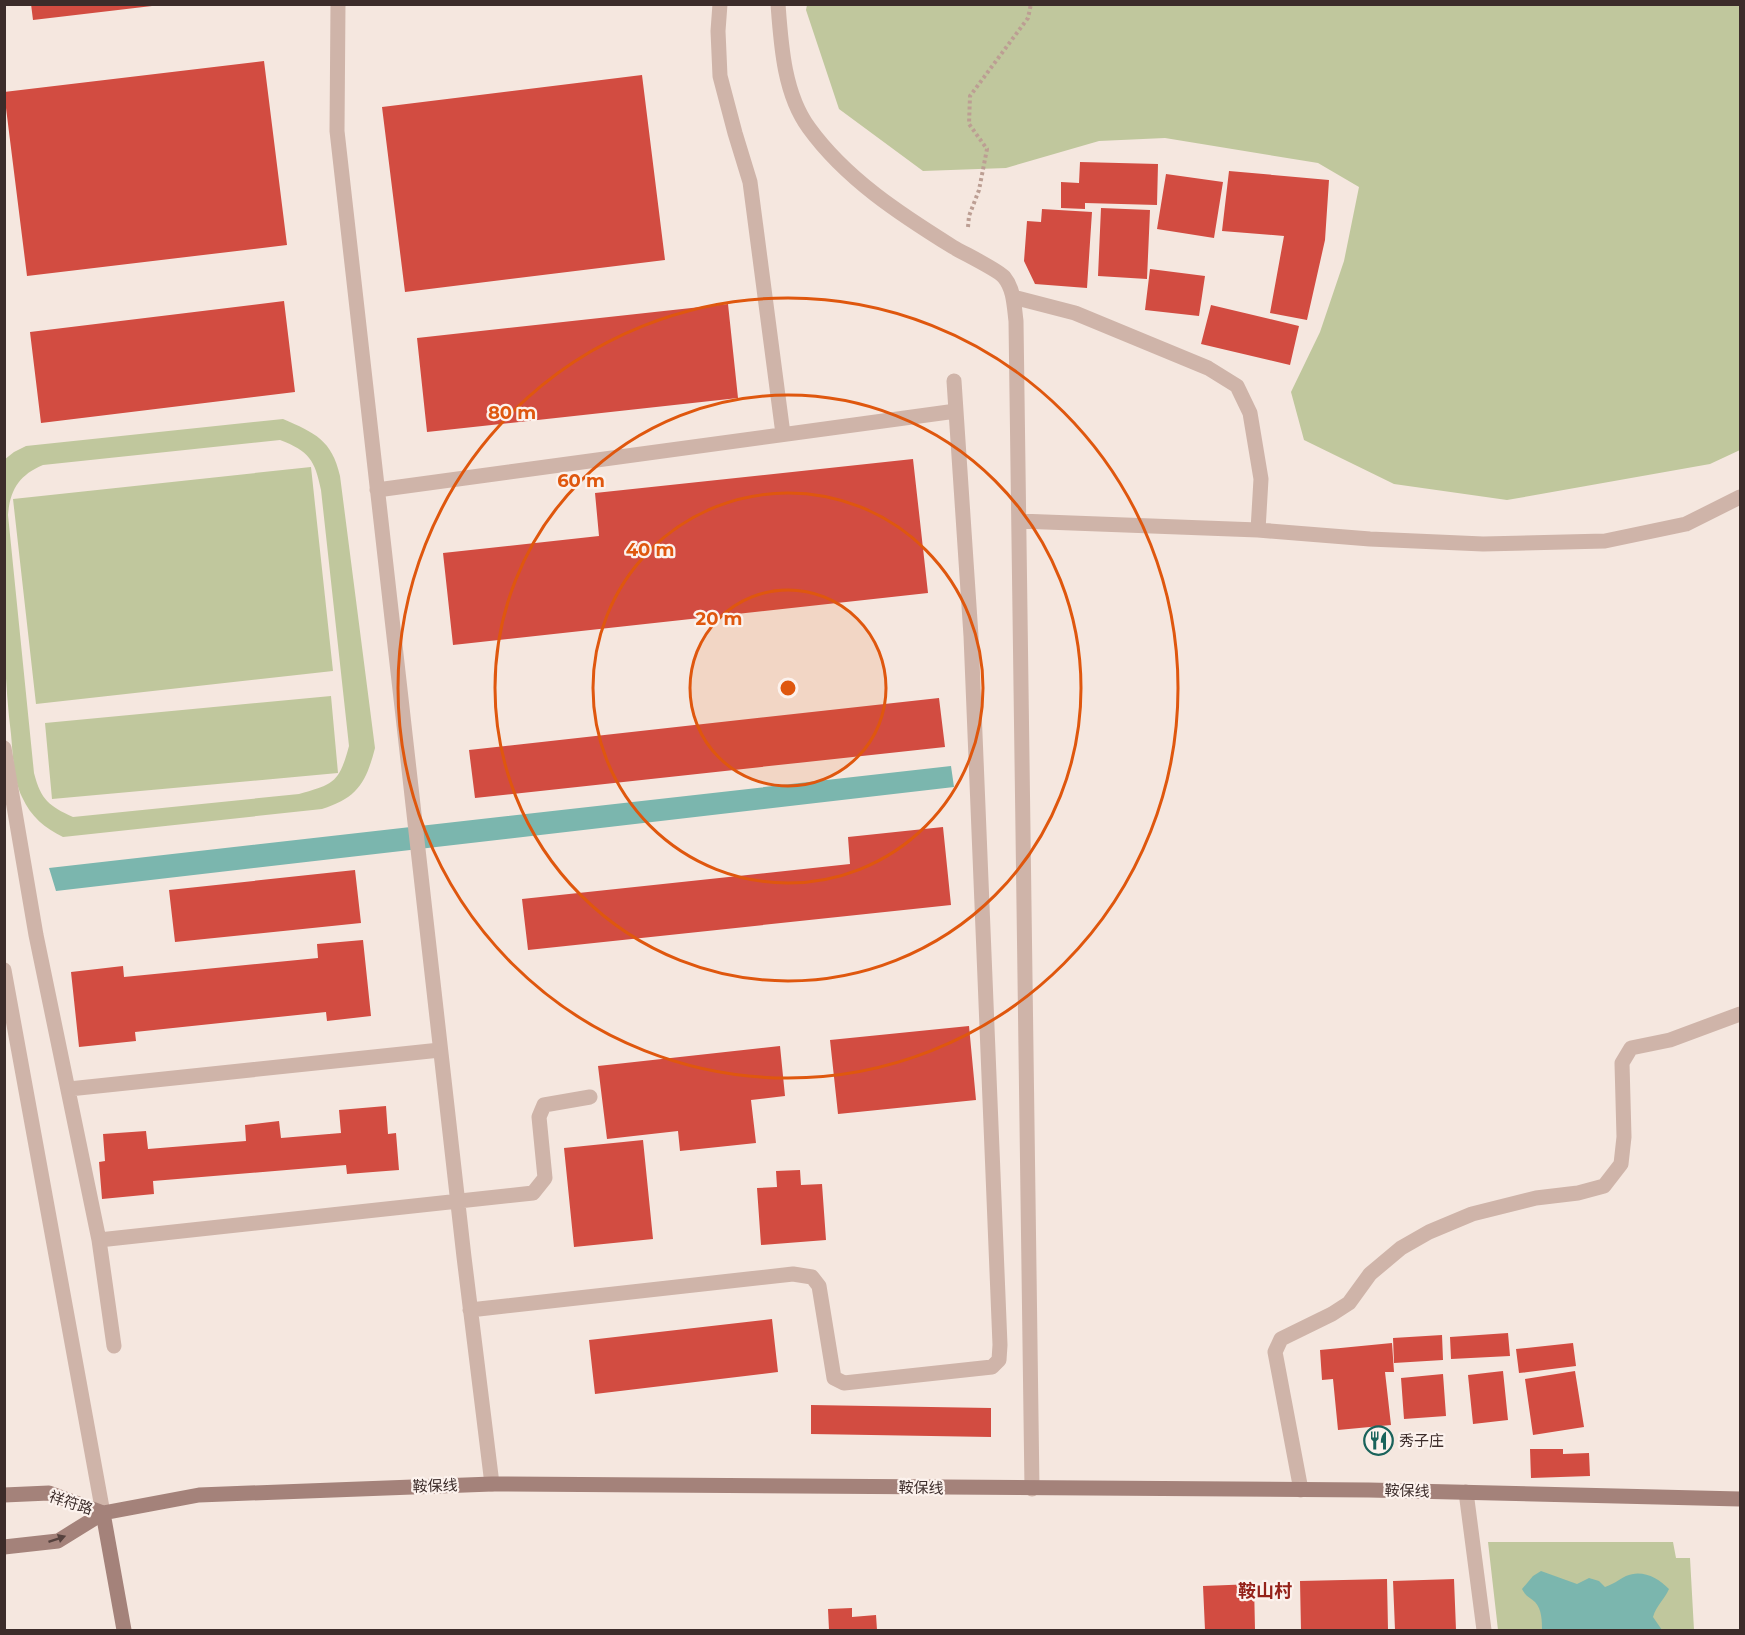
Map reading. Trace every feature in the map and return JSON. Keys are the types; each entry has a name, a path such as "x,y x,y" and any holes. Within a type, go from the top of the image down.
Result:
{"main road":[{"name":"鞍保线","path":"103,1513 199,1495 492,1484 1301,1490 1740,1499"},
{"name":"祥符路","path":"4,1495 49,1493 103,1513"},
{"name":"祥符路","path":"4,1547 58,1541 103,1513"},
{"path":"103,1513 124,1630"}],"street":[{"path":"338,4 337,131 440,1050 492,1484"},
{"path":"720,4 718,31 720,76 750,182 783,434"},
{"path":"778,4 782,48 790,88 808,126 842,166 893,210 1004,276 1013,297 1016,321 1032,1489"},
{"path":"1013,297 1075,313 1208,368 1237,386 1250,413 1261,479 1258,530"},
{"path":"470,1310 793,1274 812,1277 819,1286 834,1378 844,1383 992,1367 999,1360 1000,1334 970,636 954,381"},
{"path":"377,490 956,411"},
{"path":"1019,521 1258,530 1370,539 1484,544 1605,541 1686,524 1740,497"},
{"path":"4,748 36,935 99,1240 114,1346"},
{"path":"4,970 103,1513"},
{"path":"1301,1490 1275,1352 1281,1339 1349,1303 1370,1274 1401,1248 1429,1232 1472,1214 1536,1198 1578,1193 1605,1186 1620,1164 1624,1137 1622,1064 1631,1048 1670,1040 1740,1014"},
{"path":"69,1089 440,1050"},
{"path":"99,1240 458,1203 532,1193 545,1178 539,1117 544,1105 590,1097"},
{"path":"1466,1492 1484,1630"}],"path":[{"path":"964,254 969,216 979,190 987,149 969,124 970,96 1029,18 1031,4"}],"green space":[{"path":"807,5 1740,5 1740,450 1710,464 1507,500 1394,484 1304,440 1291,392 1320,332 1344,261 1359,187 1318,163 1165,138 1099,141 1006,168 923,171 839,109 806,10"},
{"path":"283,419 313,434 327,446 337,464 340,476 375,748 364,780 352,794 322,809 63,837 44,826 34,816 22,797 15,774 4,632 4,460 26,446","holes":["280,440 298,448 309,458 316,471 321,490 349,746 338,775 328,784 299,794 73,817 58,809 43,796 34,773 8,515 11,498 17,484 43,465"]},
{"path":"311,467 333,671 36,704 13,499"},
{"path":"331,696 338,773 52,799 45,723"},
{"path":"1488,1542 1673,1542 1676,1558 1690,1558 1694,1630 1498,1630"}],"water":[{"path":"951,766 954,787 56,891 49,868"},
{"path":"1541,1571 1577,1584 1589,1578 1599,1581 1605,1587 1632,1574 1649,1575 1669,1589 1653,1617 1662,1630 1542,1630 1539,1608 1522,1589 1533,1576"}],"building":[{"path":"31,4 151,4 152,6 33,20"},
{"path":"264,61 287,245 27,276 4,92"},
{"path":"642,75 665,260 405,292 382,107"},
{"path":"1080,162 1158,164 1157,205 1085,203 1085,209 1061,208 1061,182 1079,183"},
{"path":"1229,171 1329,180 1325,240 1307,320 1270,313 1284,236 1222,231"},
{"path":"1166,174 1223,182 1214,238 1157,229"},
{"path":"1101,208 1150,210 1147,279 1098,276"},
{"path":"1042,209 1092,212 1087,288 1035,284 1024,261 1027,221 1041,222"},
{"path":"1150,269 1205,276 1199,316 1145,310"},
{"path":"284,301 295,392 41,423 30,332"},
{"path":"728,304 738,398 427,432 417,338"},
{"path":"1211,305 1299,326 1290,365 1201,344"},
{"path":"913,459 928,593 453,645 443,553 599,536 595,493"},
{"path":"939,698 945,747 475,798 469,750"},
{"path":"943,827 951,905 528,950 522,899 850,864 848,837"},
{"path":"355,870 361,923 175,942 169,890"},
{"path":"363,940 371,1016 327,1021 326,1012 135,1032 136,1041 79,1047 71,972 123,966 124,977 318,958 317,944"},
{"path":"969,1026 976,1100 838,1114 830,1040"},
{"path":"780,1046 785,1096 751,1100 756,1143 680,1151 678,1131 607,1139 598,1066"},
{"path":"386,1106 388,1134 396,1133 399,1170 347,1174 346,1165 153,1181 154,1194 102,1199 99,1162 105,1161 103,1134 146,1131 148,1149 246,1141 245,1125 279,1121 281,1138 341,1133 339,1110"},
{"path":"643,1140 653,1239 574,1247 564,1148"},
{"path":"800,1170 801,1185 822,1184 826,1240 761,1245 757,1188 777,1187 776,1171"},
{"path":"772,1319 778,1372 595,1394 589,1340"},
{"path":"1508,1333 1510,1356 1451,1359 1450,1337"},
{"path":"1442,1335 1443,1360 1394,1363 1393,1338"},
{"path":"1392,1343 1394,1372 1385,1372 1391,1425 1338,1430 1333,1379 1322,1380 1320,1350"},
{"path":"1573,1343 1576,1366 1519,1373 1516,1349"},
{"path":"1503,1371 1508,1420 1473,1424 1468,1375"},
{"path":"1575,1371 1584,1427 1533,1435 1525,1379"},
{"path":"1443,1374 1446,1416 1404,1419 1401,1378"},
{"path":"811,1405 991,1408 991,1437 811,1434"},
{"path":"1530,1449 1563,1449 1563,1454 1589,1453 1590,1476 1531,1478"},
{"path":"1387,1579 1388,1630 1301,1630 1300,1581"},
{"path":"1454,1579 1456,1630 1395,1630 1393,1581"},
{"path":"1254,1584 1255,1630 1205,1630 1203,1586"},
{"path":"852,1608 852,1617 876,1615 877,1630 829,1630 828,1609"}],"place":[{"name":"秀子庄","path":"1378,1441"}],"district":[{"name":"鞍山村","path":"1265,1591"}]}
